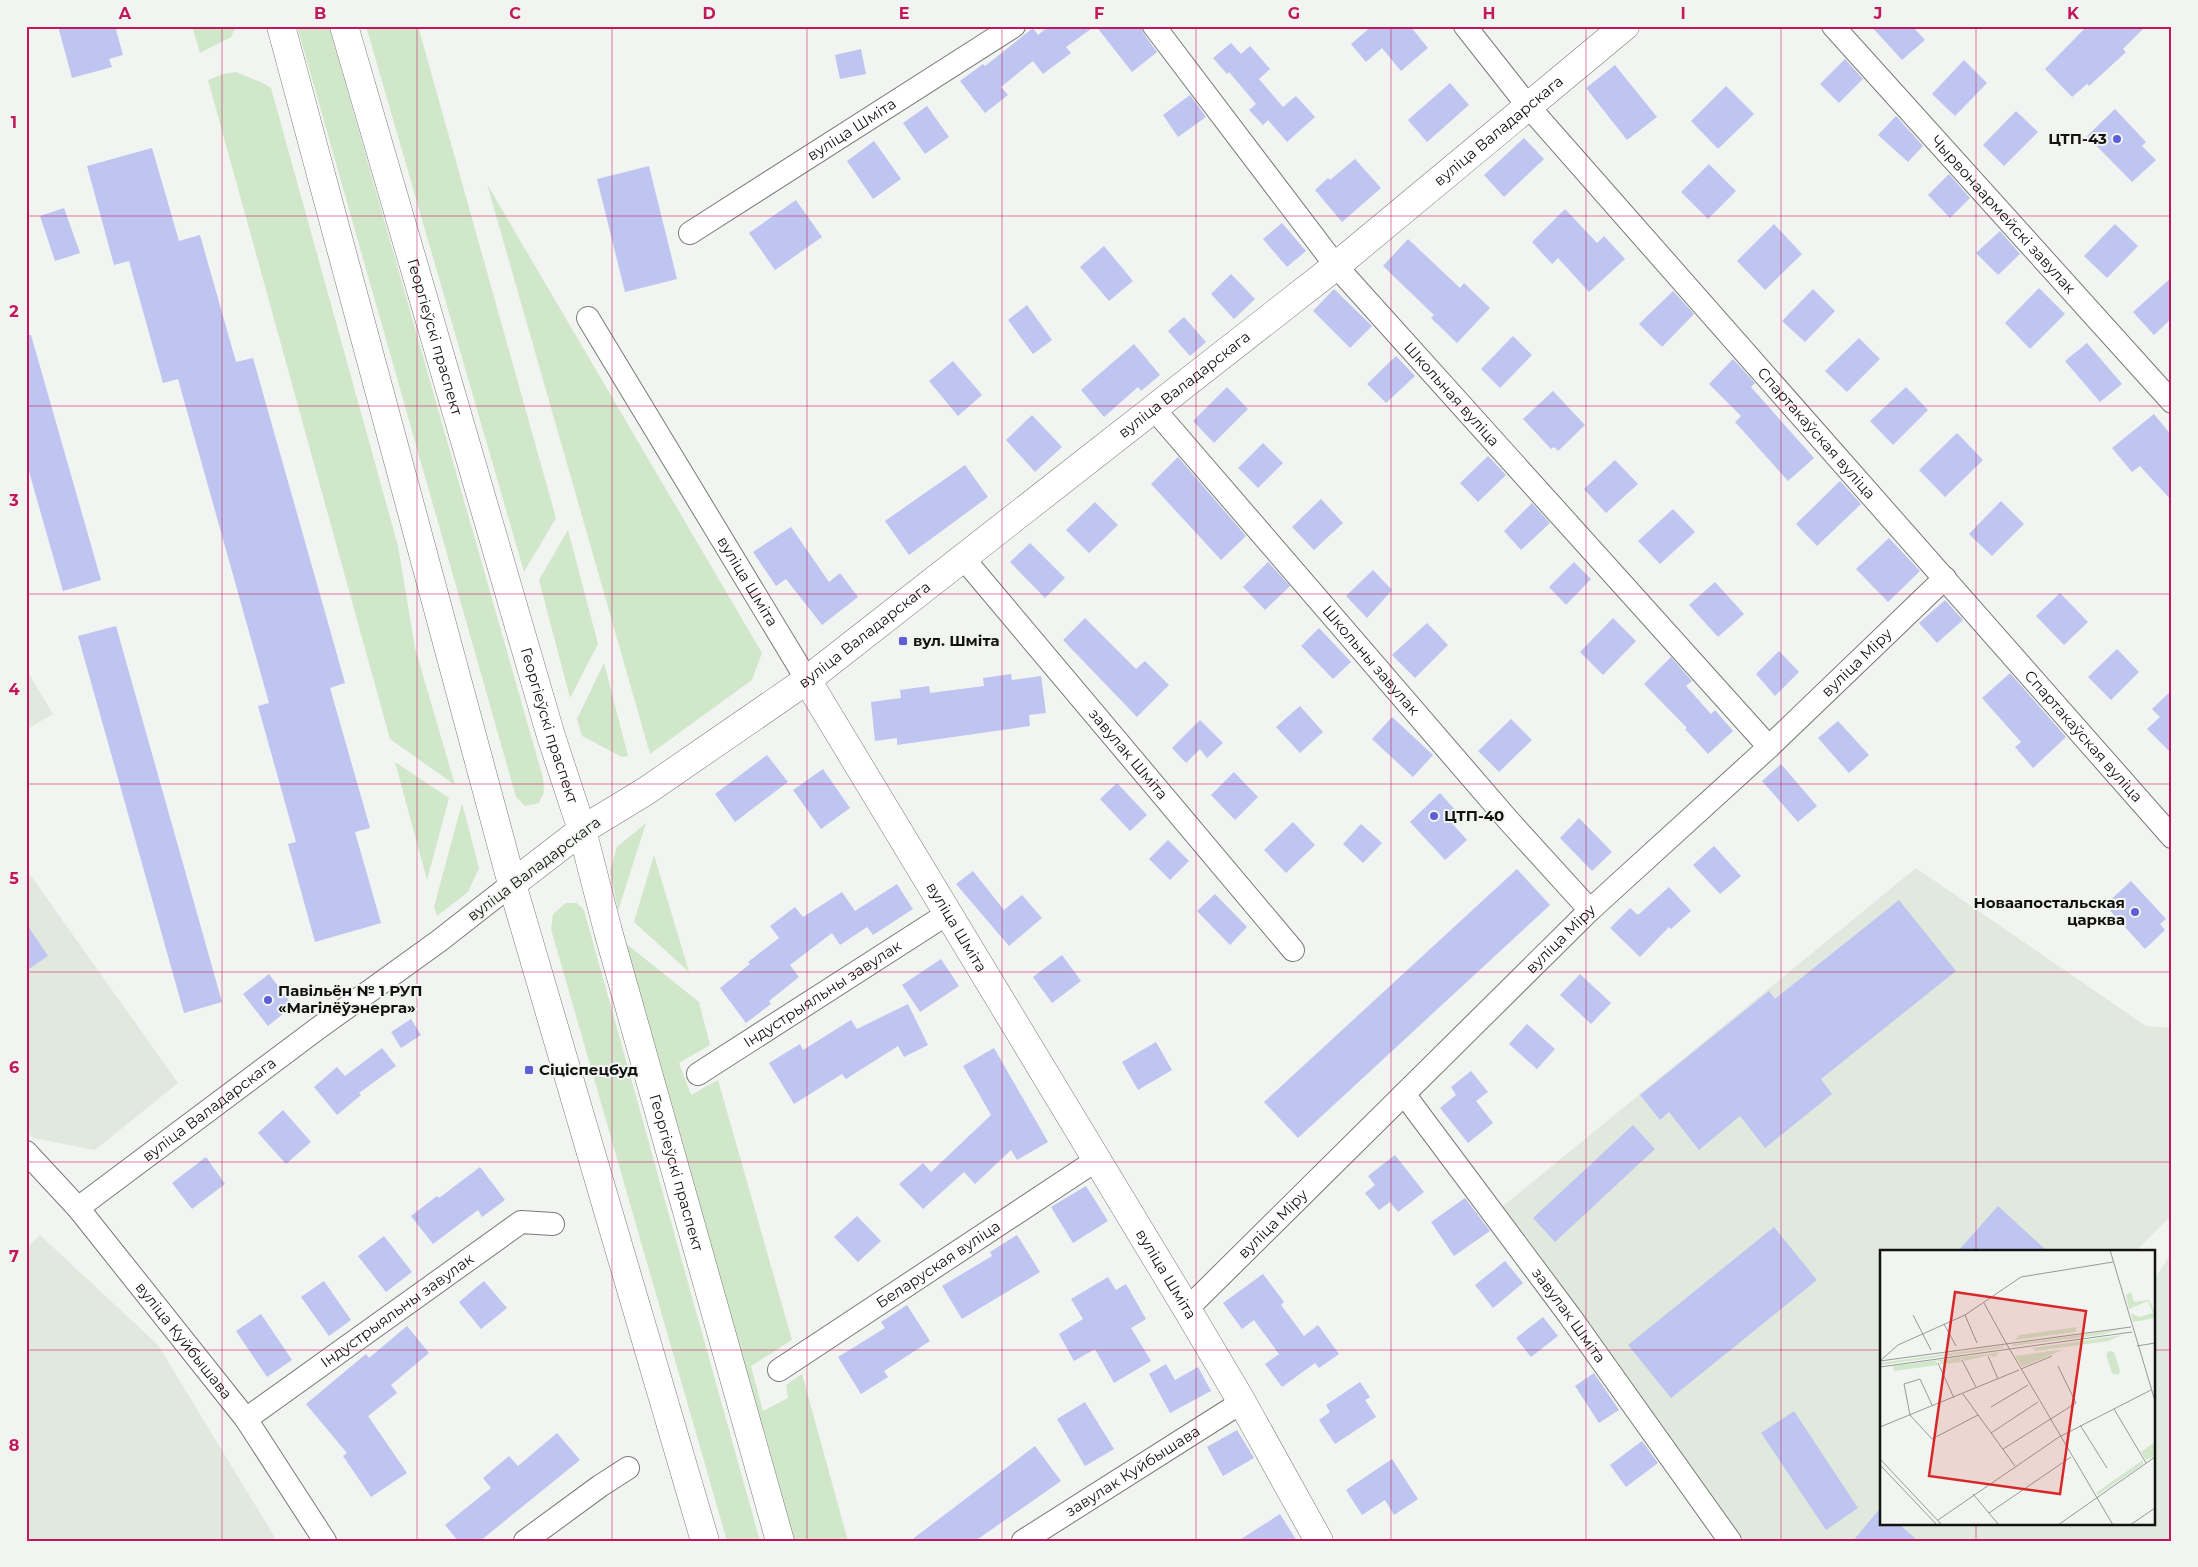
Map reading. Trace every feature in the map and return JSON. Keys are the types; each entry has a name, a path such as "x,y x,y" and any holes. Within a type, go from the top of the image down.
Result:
{"main road":[{"path":"280,26 512,884 705,1541"},
{"name":"Георгіеўскі праспект","path":"344,26 551,736 582,830 608,931 780,1541"},
{"name":"вуліца Валадарскага","path":"512,884 582,830 646,790 807,680 964,559 1336,266 1624,26"},
{"name":"вуліца Шміта","path":"807,680 947,914 1098,1159 1242,1402 1319,1541"}],"street":[{"name":"вуліца Шміта","path":"690,233 1014,26"},
{"name":"Школьная вуліца","path":"1154,26 1336,266 1768,747"},
{"name":"Спартакаўская вуліца","path":"1465,26 1528,106 2172,837"},
{"name":"Чырвонаармейскі завулак","path":"1833,26 2172,402"},
{"name":"вуліца Шміта","path":"588,318 807,680"},
{"name":"Школьны завулак","path":"1154,409 1503,814 1590,910"},
{"name":"завулак Шміта","path":"964,559 1293,950"},
{"name":"вуліца Міру","path":"1187,1309 1590,910 1768,747 1945,578"},
{"name":"вуліца Валадарскага","path":"78,1208 317,1029 439,941 512,884"},
{"name":"Індустрыяльны завулак","path":"698,1074 947,914"},
{"name":"завулак Шміта","path":"1404,1094 1569,1315 1730,1541"},
{"name":"вуліца Куйбышава","path":"26,1152 78,1208 246,1419 325,1541"},
{"name":"Беларуская вуліца","path":"779,1370 1098,1159"},
{"name":"Індустрыяльны завулак","path":"246,1419 520,1222 553,1224"},
{"name":"завулак Куйбышава","path":"1023,1541 1242,1402"},
{"path":"525,1541 600,1486 628,1468"}],"shaded area":[{"path":"26,669 53,714 26,730"},
{"path":"1916,868 2146,1026 2172,1028 2172,1215 2137,1250 1880,1250 1880,1524 2156,1524 2156,1277 2172,1252 2172,1541 1741,1541 1502,1207"},
{"path":"26,869 178,1083 95,1150 33,1138 26,1131"},
{"path":"40,1235 158,1345 277,1541 26,1541 26,1249"}],"green space":[{"path":"192,26 236,26 231,37 200,53"},
{"path":"297,26 329,26 543,778 544,792 539,803 525,806 516,797"},
{"path":"366,26 418,26 556,518 524,572"},
{"path":"236,72 271,88 398,546 415,648 455,785 390,739 208,80 223,74"},
{"path":"487,184 762,653 752,680 650,754"},
{"path":"568,530 598,644 570,698 539,580"},
{"path":"604,663 628,756 622,757 582,736 577,719"},
{"path":"395,762 449,798 427,880"},
{"path":"462,803 479,868 468,892 437,916 434,907"},
{"path":"646,823 618,911 610,871 617,847"},
{"path":"654,855 689,972 634,922"},
{"path":"566,903 577,903 584,910 760,1541 727,1541 551,929 553,914"},
{"path":"624,942 699,1002 710,1045 679,1063 691,1095 718,1080 792,1340 751,1366 763,1411 788,1398 786,1385 802,1374 848,1541 793,1541"}],"building":[{"path":"58,26 115,26 123,55 109,59 112,67 72,78"},
{"path":"1049,26 1095,26 1066,47 1071,53 1043,74 1033,61 1001,87 1008,95 985,113 960,81 983,64 985,66 1033,28 1038,35"},
{"path":"1096,26 1141,26 1144,34 1157,52 1132,72"},
{"path":"1372,26 1410,26 1428,48 1401,71 1382,48 1366,62 1351,44"},
{"path":"1871,26 1912,26 1925,40 1902,60"},
{"path":"2087,26 2146,26 2123,49 2126,52 2089,86 2087,84 2072,97 2045,69"},
{"path":"1231,43 1241,54 1250,46 1270,69 1259,79 1283,107 1296,96 1315,117 1287,142 1268,120 1263,125 1249,110 1256,104 1229,72 1227,74 1213,58"},
{"path":"861,49 866,74 840,79 835,55"},
{"path":"1845,59 1863,79 1839,103 1820,84"},
{"path":"1964,60 1987,83 1955,116 1932,94"},
{"path":"1615,65 1657,117 1627,140 1586,88"},
{"path":"1450,83 1469,105 1427,142 1408,120"},
{"path":"1726,86 1754,114 1718,149 1691,121"},
{"path":"1190,95 1206,117 1178,137 1163,115"},
{"path":"927,106 949,137 925,154 903,123"},
{"name":"ЦТП-43","path":"2115,109 2146,142 2142,146 2156,160 2132,182 2087,136"},
{"path":"2016,111 2038,132 2004,166 1983,145"},
{"path":"1896,116 1923,146 1908,162 1878,135"},
{"path":"1524,138 1544,159 1504,197 1484,175"},
{"path":"874,141 901,179 873,199 847,161"},
{"path":"152,148 179,241 200,235 236,362 253,358 345,683 330,688 370,828 355,832 381,923 315,942 288,844 296,842 258,706 269,703 178,379 163,383 129,261 114,265 87,166"},
{"path":"1355,159 1381,188 1342,222 1315,190 1328,178 1330,180"},
{"path":"1709,164 1736,191 1708,219 1681,192"},
{"path":"649,166 677,279 625,292 597,179"},
{"path":"1949,174 1970,198 1950,218 1928,195"},
{"path":"796,200 822,237 775,270 749,233"},
{"path":"64,208 80,253 55,261 40,216"},
{"path":"1565,209 1597,243 1604,236 1625,259 1589,292 1558,258 1552,264 1532,242"},
{"path":"1282,223 1306,251 1287,267 1263,239"},
{"path":"1774,224 1802,254 1765,290 1737,261"},
{"path":"2115,224 2138,246 2107,278 2084,256"},
{"path":"2000,231 2020,254 1998,275 1976,253"},
{"path":"1408,239 1460,288 1464,283 1490,308 1457,343 1431,318 1434,315 1383,266"},
{"path":"1104,246 1133,281 1109,301 1080,267"},
{"path":"1231,274 1255,299 1234,319 1211,294"},
{"path":"2172,277 2172,318 2154,335 2133,312"},
{"path":"2039,288 2065,314 2030,349 2005,323"},
{"path":"1334,289 1372,326 1350,348 1313,311"},
{"path":"1813,289 1835,311 1805,342 1782,321"},
{"path":"1673,291 1694,314 1662,347 1639,324"},
{"path":"1027,305 1052,340 1033,354 1008,320"},
{"path":"1184,317 1206,342 1190,356 1168,331"},
{"path":"26,335 31,335 101,580 63,591 26,461"},
{"path":"1513,336 1532,355 1500,388 1481,369"},
{"path":"1859,338 1880,359 1847,392 1825,371"},
{"path":"2087,343 2122,384 2100,402 2065,361"},
{"path":"1134,344 1160,375 1141,391 1138,387 1104,417 1081,390"},
{"path":"1396,356 1415,376 1386,403 1367,384"},
{"path":"1733,359 1755,383 1751,387 1814,458 1788,481 1735,422 1741,416 1709,384"},
{"path":"953,361 982,395 958,416 929,381"},
{"path":"1227,387 1248,409 1214,443 1193,421"},
{"path":"1906,387 1928,410 1893,445 1870,421"},
{"path":"1553,391 1585,425 1558,451 1554,447 1551,449 1523,419"},
{"path":"2154,414 2172,436 2172,501 2140,466 2132,472 2112,448"},
{"path":"1032,415 1062,447 1035,472 1006,440"},
{"path":"1957,433 1983,460 1945,497 1919,470"},
{"path":"1263,443 1283,463 1258,488 1238,468"},
{"path":"1488,456 1506,475 1478,502 1460,483"},
{"path":"1178,457 1246,536 1221,560 1151,484"},
{"path":"1615,460 1638,484 1606,513 1584,489"},
{"path":"965,465 988,497 909,555 885,521"},
{"path":"1840,481 1861,504 1817,546 1796,524"},
{"path":"1321,499 1343,523 1314,550 1292,527"},
{"path":"2001,501 2024,524 1992,556 1969,534"},
{"path":"1095,502 1118,525 1089,553 1066,530"},
{"path":"1532,503 1550,523 1521,550 1504,531"},
{"path":"1673,509 1695,532 1660,564 1638,541"},
{"path":"791,527 829,582 840,573 858,597 822,625 786,579 776,586 753,552"},
{"path":"1889,538 1920,571 1888,602 1856,569"},
{"path":"1030,543 1065,578 1045,598 1010,562"},
{"path":"1268,562 1290,586 1265,610 1243,587"},
{"path":"1574,562 1591,579 1566,605 1549,587"},
{"path":"1373,570 1392,590 1367,618 1346,596"},
{"path":"1715,582 1744,614 1718,637 1689,605"},
{"path":"2060,593 2088,622 2064,645 2036,616"},
{"path":"1945,600 1963,620 1937,643 1919,623"},
{"path":"1085,618 1136,669 1145,661 1169,685 1137,717 1063,640"},
{"path":"1613,618 1636,641 1603,675 1580,652"},
{"path":"1427,623 1448,645 1415,678 1392,655"},
{"path":"116,626 222,1002 184,1013 78,636"},
{"path":"1319,628 1351,662 1333,679 1301,646"},
{"path":"2117,649 2139,672 2111,700 2088,677"},
{"path":"1779,651 1799,672 1775,696 1756,674"},
{"path":"1671,657 1692,681 1686,686 1711,714 1715,710 1733,731 1708,754 1685,729 1687,728 1644,684"},
{"path":"2010,673 2066,737 2033,768 2015,747 2021,742 1982,698"},
{"path":"1011,674 1012,680 1041,676 1046,713 1029,715 1030,726 897,745 897,738 875,741 871,702 901,698 900,690 929,686 930,693 984,686 983,678"},
{"path":"2172,690 2172,754 2147,729 2160,717 2152,709"},
{"path":"1300,706 1323,732 1300,753 1276,727"},
{"path":"1392,717 1433,755 1413,777 1372,739"},
{"path":"1511,719 1532,740 1499,772 1478,751"},
{"path":"1200,720 1223,743 1207,758 1200,749 1186,763 1172,748"},
{"path":"1838,721 1869,755 1849,773 1818,738"},
{"path":"767,755 788,782 735,822 715,794"},
{"path":"1781,764 1817,806 1798,822 1762,781"},
{"path":"823,769 850,808 821,829 793,790"},
{"path":"1234,772 1258,797 1235,820 1211,795"},
{"path":"1117,783 1147,815 1130,831 1100,799"},
{"path":"1440,793 1457,812 1449,820 1467,840 1445,860 1410,822"},
{"path":"1579,818 1612,852 1592,871 1560,838"},
{"path":"1293,822 1315,845 1286,873 1264,850"},
{"path":"1361,824 1382,843 1363,863 1343,844"},
{"path":"1168,840 1189,861 1170,880 1149,859"},
{"path":"1714,846 1741,876 1720,894 1693,865"},
{"path":"1517,869 1550,905 1298,1138 1264,1102"},
{"path":"973,871 1004,910 1022,895 1042,918 1009,946 956,884"},
{"name":"Новаапостальская царква","path":"2131,881 2166,919 2160,924 2165,930 2145,949 2105,905"},
{"path":"897,884 913,909 873,935 867,927 840,945 832,933 790,965 799,977 769,1001 771,1004 746,1023 720,988 750,964 748,962 779,938 770,926 795,907 803,917 842,892 855,911"},
{"path":"1669,887 1691,911 1671,929 1669,927 1640,957 1610,928 1630,908 1638,915"},
{"path":"1215,894 1247,927 1230,945 1197,911"},
{"path":"1899,900 1956,971 1821,1079 1832,1094 1765,1148 1740,1116 1699,1150 1669,1112 1660,1120 1640,1095 1769,991 1775,999"},
{"path":"26,923 48,956 26,971"},
{"path":"1062,955 1081,981 1052,1003 1033,977"},
{"path":"941,959 959,986 920,1012 902,985"},
{"name":"Павільён № 1 РУП «Магілёўэнерга»","path":"269,974 293,1006 268,1026 243,994"},
{"path":"1580,974 1611,1003 1591,1024 1560,995"},
{"path":"908,1004 928,1045 904,1057 898,1046 846,1079 842,1074 794,1104 769,1063 800,1044 803,1050 851,1020 857,1029"},
{"path":"411,1019 421,1035 401,1048 391,1032"},
{"path":"1527,1024 1555,1049 1537,1069 1509,1044"},
{"path":"1156,1042 1172,1070 1138,1090 1122,1062"},
{"path":"382,1048 396,1066 359,1093 361,1095 337,1115 314,1087 337,1067 345,1076"},
{"path":"994,1048 1048,1142 1017,1160 1011,1150 975,1184 964,1172 923,1209 899,1184 923,1163 931,1172 991,1115 963,1066"},
{"path":"1471,1071 1488,1092 1476,1101 1493,1123 1468,1143 1440,1108 1456,1095 1451,1087"},
{"path":"283,1110 311,1142 286,1164 258,1133"},
{"path":"1633,1125 1655,1149 1555,1242 1533,1218"},
{"path":"1395,1155 1424,1192 1398,1212 1390,1202 1379,1210 1365,1193 1375,1185 1368,1176"},
{"path":"206,1157 225,1184 192,1209 172,1183"},
{"path":"480,1167 505,1200 482,1217 478,1210 433,1244 411,1216 437,1196 439,1198"},
{"path":"1086,1186 1108,1221 1073,1243 1051,1207"},
{"path":"1465,1198 1490,1231 1454,1256 1431,1222"},
{"path":"1998,1206 2046,1250 1959,1250"},
{"path":"857,1216 881,1241 858,1262 834,1237"},
{"path":"1774,1227 1817,1280 1671,1398 1628,1345"},
{"path":"1017,1235 1040,1272 962,1319 942,1286 992,1256 990,1252"},
{"path":"384,1236 412,1272 386,1292 358,1256"},
{"path":"1505,1261 1523,1283 1493,1308 1475,1285"},
{"path":"1263,1274 1284,1302 1281,1305 1304,1336 1318,1325 1339,1354 1319,1368 1315,1363 1282,1387 1265,1364 1279,1354 1254,1320 1242,1329 1223,1303"},
{"path":"1108,1277 1116,1290 1126,1284 1146,1319 1131,1328 1151,1361 1114,1383 1095,1349 1074,1361 1059,1334 1083,1319 1071,1299"},
{"path":"324,1281 351,1320 329,1336 301,1297"},
{"path":"484,1281 507,1308 481,1329 459,1302"},
{"path":"907,1305 930,1341 884,1371 888,1377 861,1394 838,1357 885,1328 881,1322"},
{"path":"261,1314 292,1360 267,1377 236,1331"},
{"path":"1543,1317 1558,1336 1531,1357 1516,1338"},
{"path":"407,1326 429,1353 391,1385 397,1393 368,1416 407,1473 371,1497 343,1456 347,1453 306,1404 366,1354 369,1358"},
{"path":"1166,1364 1175,1380 1198,1367 1211,1391 1170,1413 1149,1374"},
{"path":"1594,1373 1619,1410 1599,1423 1575,1386"},
{"path":"1360,1382 1370,1397 1365,1400 1376,1417 1335,1444 1319,1420 1330,1412 1326,1405"},
{"path":"1085,1402 1114,1449 1085,1466 1057,1419"},
{"path":"1794,1411 1858,1508 1826,1530 1761,1433"},
{"path":"1237,1430 1254,1458 1223,1476 1207,1447"},
{"path":"557,1433 580,1460 480,1541 458,1541 445,1525 491,1488 483,1478 509,1456 518,1466"},
{"path":"1642,1441 1658,1463 1626,1487 1610,1465"},
{"path":"1035,1446 1061,1481 975,1541 910,1541"},
{"path":"1392,1459 1418,1499 1394,1515 1385,1500 1362,1515 1346,1490"},
{"path":"1880,1508 1880,1524 1899,1524 1918,1541 1853,1541"},
{"path":"1280,1514 1297,1541 1238,1541"}],"place":[{"name":"ЦТП-43","path":"2117,139"},
{"name":"вул. Шміта","path":"903,641"},
{"name":"ЦТП-40","path":"1434,816"},
{"name":"Новаапостальская царква","path":"2135,912"},
{"name":"Павільён № 1 РУП «Магілёўэнерга»","path":"268,1000"},
{"name":"Сіціспецбуд","path":"529,1070"}]}
